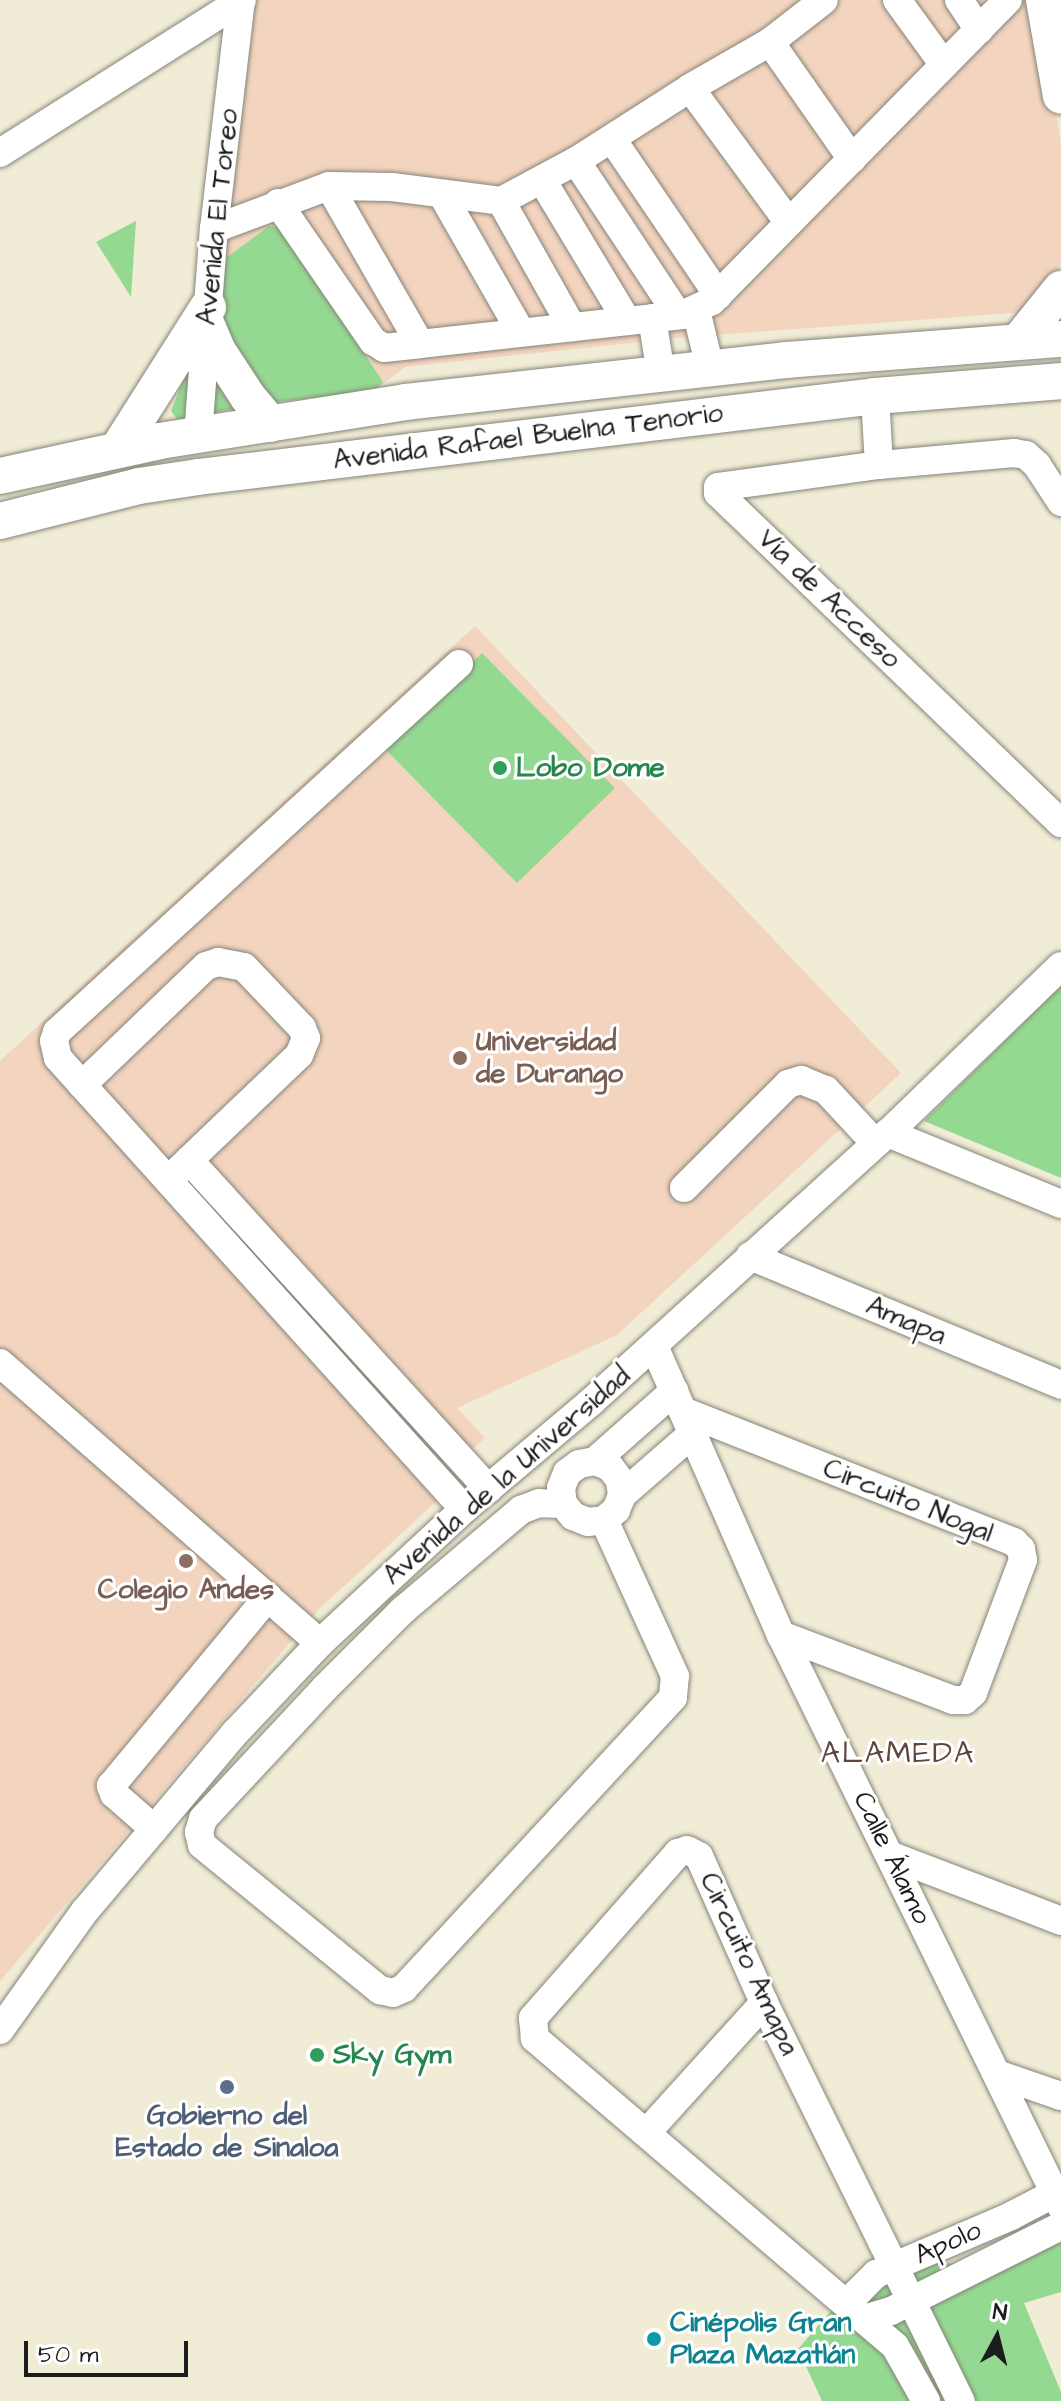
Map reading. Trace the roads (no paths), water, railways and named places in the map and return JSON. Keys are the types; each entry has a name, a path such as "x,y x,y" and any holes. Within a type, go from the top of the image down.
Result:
{"main road":[{"path":"1044,0 1061,96"},
{"path":"1019,341 1061,289"},
{"path":"207,315 218,351 248,397 271,424"},
{"path":"118,449 207,315"},
{"name":"Avenida Rafael Buelna Tenorio","path":"0,476 118,449 406,402 710,368 1061,339"},
{"name":"Avenida Rafael Buelna Tenorio","path":"0,521 139,486 198,477 875,396 1061,381"},
{"path":"1016,385 1061,409"},
{"path":"198,435 198,477"}],"street":[{"path":"0,153 242,0"},
{"name":"Avenida El Toreo","path":"198,435 214,229 242,0"},
{"path":"214,229 329,186 392,187 443,196 501,201 576,161 690,88 770,42 824,0"},
{"path":"897,0 944,65"},
{"path":"959,0 979,30"},
{"path":"278,203 373,341 384,348 674,312 789,223 1008,0"},
{"path":"770,42 852,159"},
{"path":"690,88 789,223"},
{"path":"612,139 674,312 661,374"},
{"path":"576,161 710,368"},
{"path":"542,180 674,312"},
{"path":"329,186 420,344"},
{"path":"443,196 521,332"},
{"path":"501,201 572,327"},
{"path":"875,396 879,465"},
{"name":"Vía de Acceso","path":"1061,502 1046,477 1026,455 1014,453 723,484 718,493 1061,823"},
{"path":"459,664 57,1032 54,1041 58,1058 464,1509"},
{"path":"82,1085 206,966 218,962 244,967 302,1028 305,1048 168,1180"},
{"name":"Avenida de la Universidad","path":"0,2030 85,1911 235,1733 320,1643 464,1509 654,1346 882,1138 1061,966"},
{"path":"684,1188 788,1084 801,1080 826,1090 882,1138 1061,1204"},
{"path":"189,1160 488,1489"},
{"name":"Amapa","path":"750,1256 1061,1385"},
{"name":"Calle Álamo","path":"654,1346 781,1635 1059,2197"},
{"path":"0,1363 320,1643"},
{"path":"683,1412 622,1495 616,1510 604,1520 588,1522 573,1516 563,1504 561,1488 567,1473 579,1464 595,1461 683,1412"},
{"name":"Circuito Nogal","path":"683,1412 1014,1542 1021,1549 1023,1560 973,1693 965,1700 953,1700 781,1635"},
{"path":"595,1461 610,1467 620,1480 622,1495"},
{"path":"563,1504 539,1503 521,1510 436,1581 325,1688 203,1819 199,1832 202,1845 380,1990 393,1993 404,1988 673,1697 675,1676 604,1520"},
{"path":"154,1829 114,1794 111,1786 268,1597"},
{"name":"Circuito Amapa","path":"926,2401 895,2346 648,2131 535,2038 533,2018 678,1853 687,1850 699,1856 764,2003 961,2401"},
{"path":"892,1856 1061,1921"},
{"path":"648,2131 764,2003"},
{"path":"1000,2075 1061,2096"},
{"name":"Apolo","path":"1059,2197 876,2274 856,2311 891,2311 911,2298 1061,2226"}],"place":[{"name":"Lobo Dome","path":"500,768"},
{"name":"Universidad de Durango","path":"460,1058"},
{"name":"Colegio Andes","path":"186,1561"},
{"name":"Sky Gym","path":"317,2055"},
{"name":"Gobierno del Estado de Sinaloa","path":"227,2087"},
{"name":"Cinépolis Gran Plaza Mazatlán","path":"654,2339"}],"district":[{"name":"ALAMEDA","path":"898,1753"}]}
